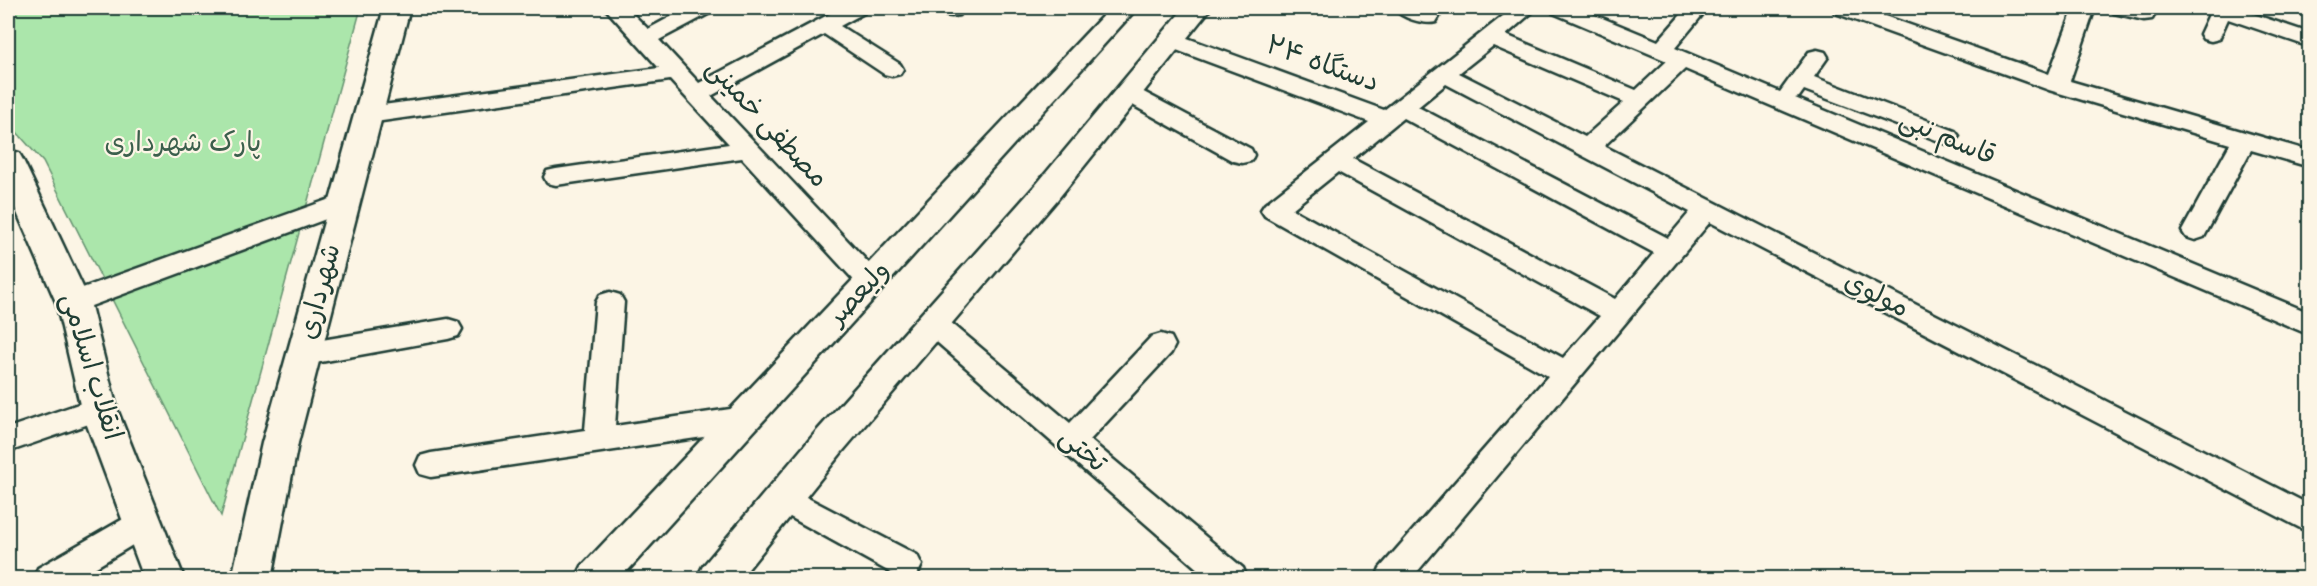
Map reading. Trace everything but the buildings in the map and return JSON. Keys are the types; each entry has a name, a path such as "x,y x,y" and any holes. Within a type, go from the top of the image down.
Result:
{"main road":[{"name":"شهرداری","path":"252,579 280,443 397,8"},
{"name":"ولیعصر","path":"596,579 1124,8"},
{"path":"717,579 783,498 1046,193 1198,8"},
{"name":"انقلاب اسلامی","path":"8,162 73,302 99,409 164,579"}],"street":[{"name":"مصطفی خمینی","path":"616,8 872,282"},
{"path":"645,39 702,8"},
{"path":"695,94 856,8"},
{"path":"1405,8 1428,17"},
{"path":"1526,8 1442,73 1274,210 1567,374"},
{"path":"1588,148 1640,100 1673,55 1698,8"},
{"path":"2057,84 2085,8"},
{"path":"2122,8 2144,14"},
{"path":"1856,9 2057,84 2310,159"},
{"path":"2211,34 2221,10 2310,40"},
{"name":"قاسم نبی","path":"1579,11 1673,55 2310,325"},
{"path":"824,25 892,69"},
{"path":"1489,36 1640,100"},
{"name":"۲۴ دستگاه","path":"1172,40 1393,113 1671,251"},
{"path":"1783,102 1817,57"},
{"path":"368,115 677,72"},
{"name":"مولوی","path":"1442,73 2310,520"},
{"path":"1800,80 1947,136"},
{"path":"1128,93 1242,155"},
{"path":"2195,231 2244,140"},
{"path":"556,177 748,149"},
{"path":"1335,160 1618,313"},
{"path":"73,302 345,203"},
{"path":"1392,579 1707,209"},
{"path":"599,441 610,302"},
{"name":"تختی","path":"933,323 1232,579"},
{"path":"304,354 448,329"},
{"path":"1071,441 1161,345"},
{"path":"8,440 99,409"},
{"path":"430,465 744,419"},
{"path":"783,498 906,566"},
{"path":"50,579 143,523"}],"green space":[{"name":"پارک شهرداری","path":"8,8 361,8 221,516 43,162 8,122"}]}
